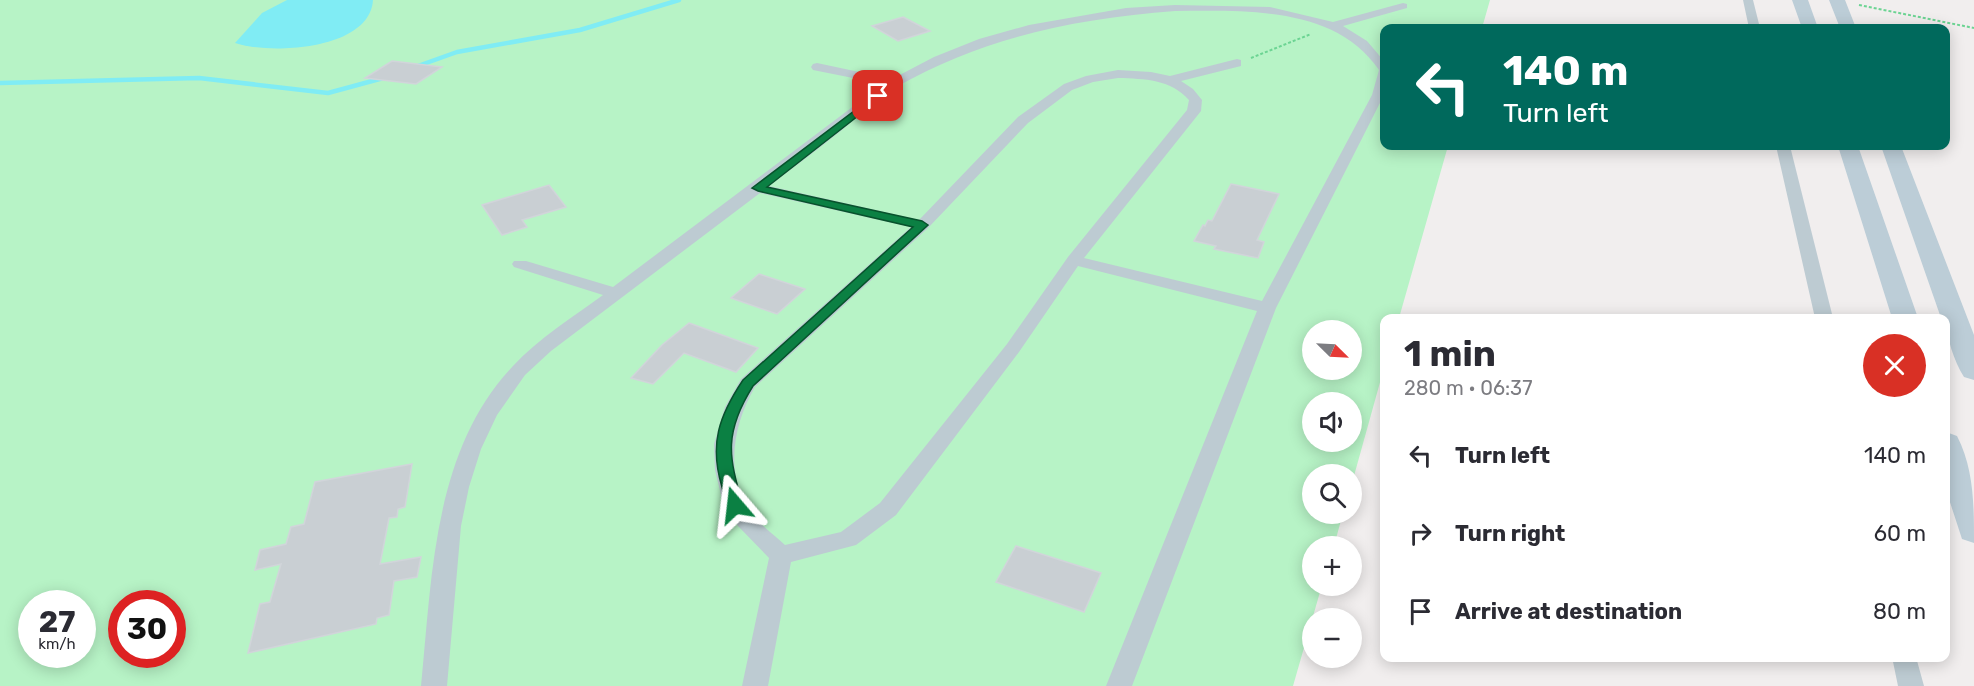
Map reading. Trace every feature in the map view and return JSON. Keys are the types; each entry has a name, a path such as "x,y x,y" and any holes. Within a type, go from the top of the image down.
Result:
{"main road":[{"path":"1800,0 1809,24"},
{"path":"1835,0 1846,24"},
{"path":"1849,150 1904,314"},
{"path":"1892,150 1974,371"},
{"path":"1950,455 1974,530"}],"street":[{"path":"1748,0 1754,24"},
{"path":"434,686 449,540 464,464 481,426 511,379 546,346 758,188 895,82 956,51 1019,28 1139,4 1191,2 1238,4 1293,14 1335,25 1364,44 1380,61"},
{"path":"1335,25 1403,6"},
{"path":"1170,80 1237,63"},
{"path":"817,67 895,82"},
{"path":"1118,74 1170,80 1187,88 1196,100 1194,111 1074,260 1012,348 888,509 848,538 781,555 759,535 735,505 723,466 724,434 733,406 748,383 922,225 1023,120 1050,98 1090,79 1118,74"},
{"path":"1119,686 1267,308 1378,95 1380,87"},
{"path":"1784,150 1823,314"},
{"path":"758,188 922,225"},
{"path":"1074,260 1267,308"},
{"path":"520,264 615,293"},
{"path":"755,686 781,555"},
{"path":"1905,662 1911,686"}],"path":[{"path":"1835,0 1974,28"},
{"path":"1237,63 1335,25"}],"green space":[{"path":"0,0 1490,0 1483,24 1380,24 1380,150 1447,150 1400,314 1380,314 1380,382 1362,447 1362,392 1302,392 1302,452 1361,452 1357,464 1302,464 1302,524 1340,524 1337,536 1302,536 1302,596 1319,596 1315,608 1302,608 1302,655 1293,686 0,686"}],"water":[{"path":"287,0 373,0 368,17 355,30 337,39 293,48 251,47 235,43 262,13"}],"building":[{"path":"903,17 930,31 898,41 872,26"},
{"path":"392,61 442,67 416,84 365,78"},
{"path":"1231,184 1279,194 1257,240 1264,242 1258,258 1214,249 1216,246 1194,241 1203,225 1205,226 1208,220 1212,221"},
{"path":"549,185 566,207 522,220 527,227 502,235 482,205"},
{"path":"759,274 805,289 777,314 731,298"},
{"path":"689,323 758,348 736,372 684,353 653,384 631,378 662,345"},
{"path":"412,464 405,507 398,509 397,517 389,518 380,564 421,557 417,577 394,581 389,615 377,618 376,624 248,653 260,604 270,602 281,564 255,570 260,550 286,544 291,527 304,524 315,482"},
{"path":"1016,546 1101,573 1084,612 996,582"}],"waterway":[{"path":"415,67 457,52 580,30 679,0"},
{"path":"0,83 199,78 328,93 387,77"}],"route":[{"path":"735,505 723,466 724,434 733,406 748,383 922,225 758,188 878,96"}]}
